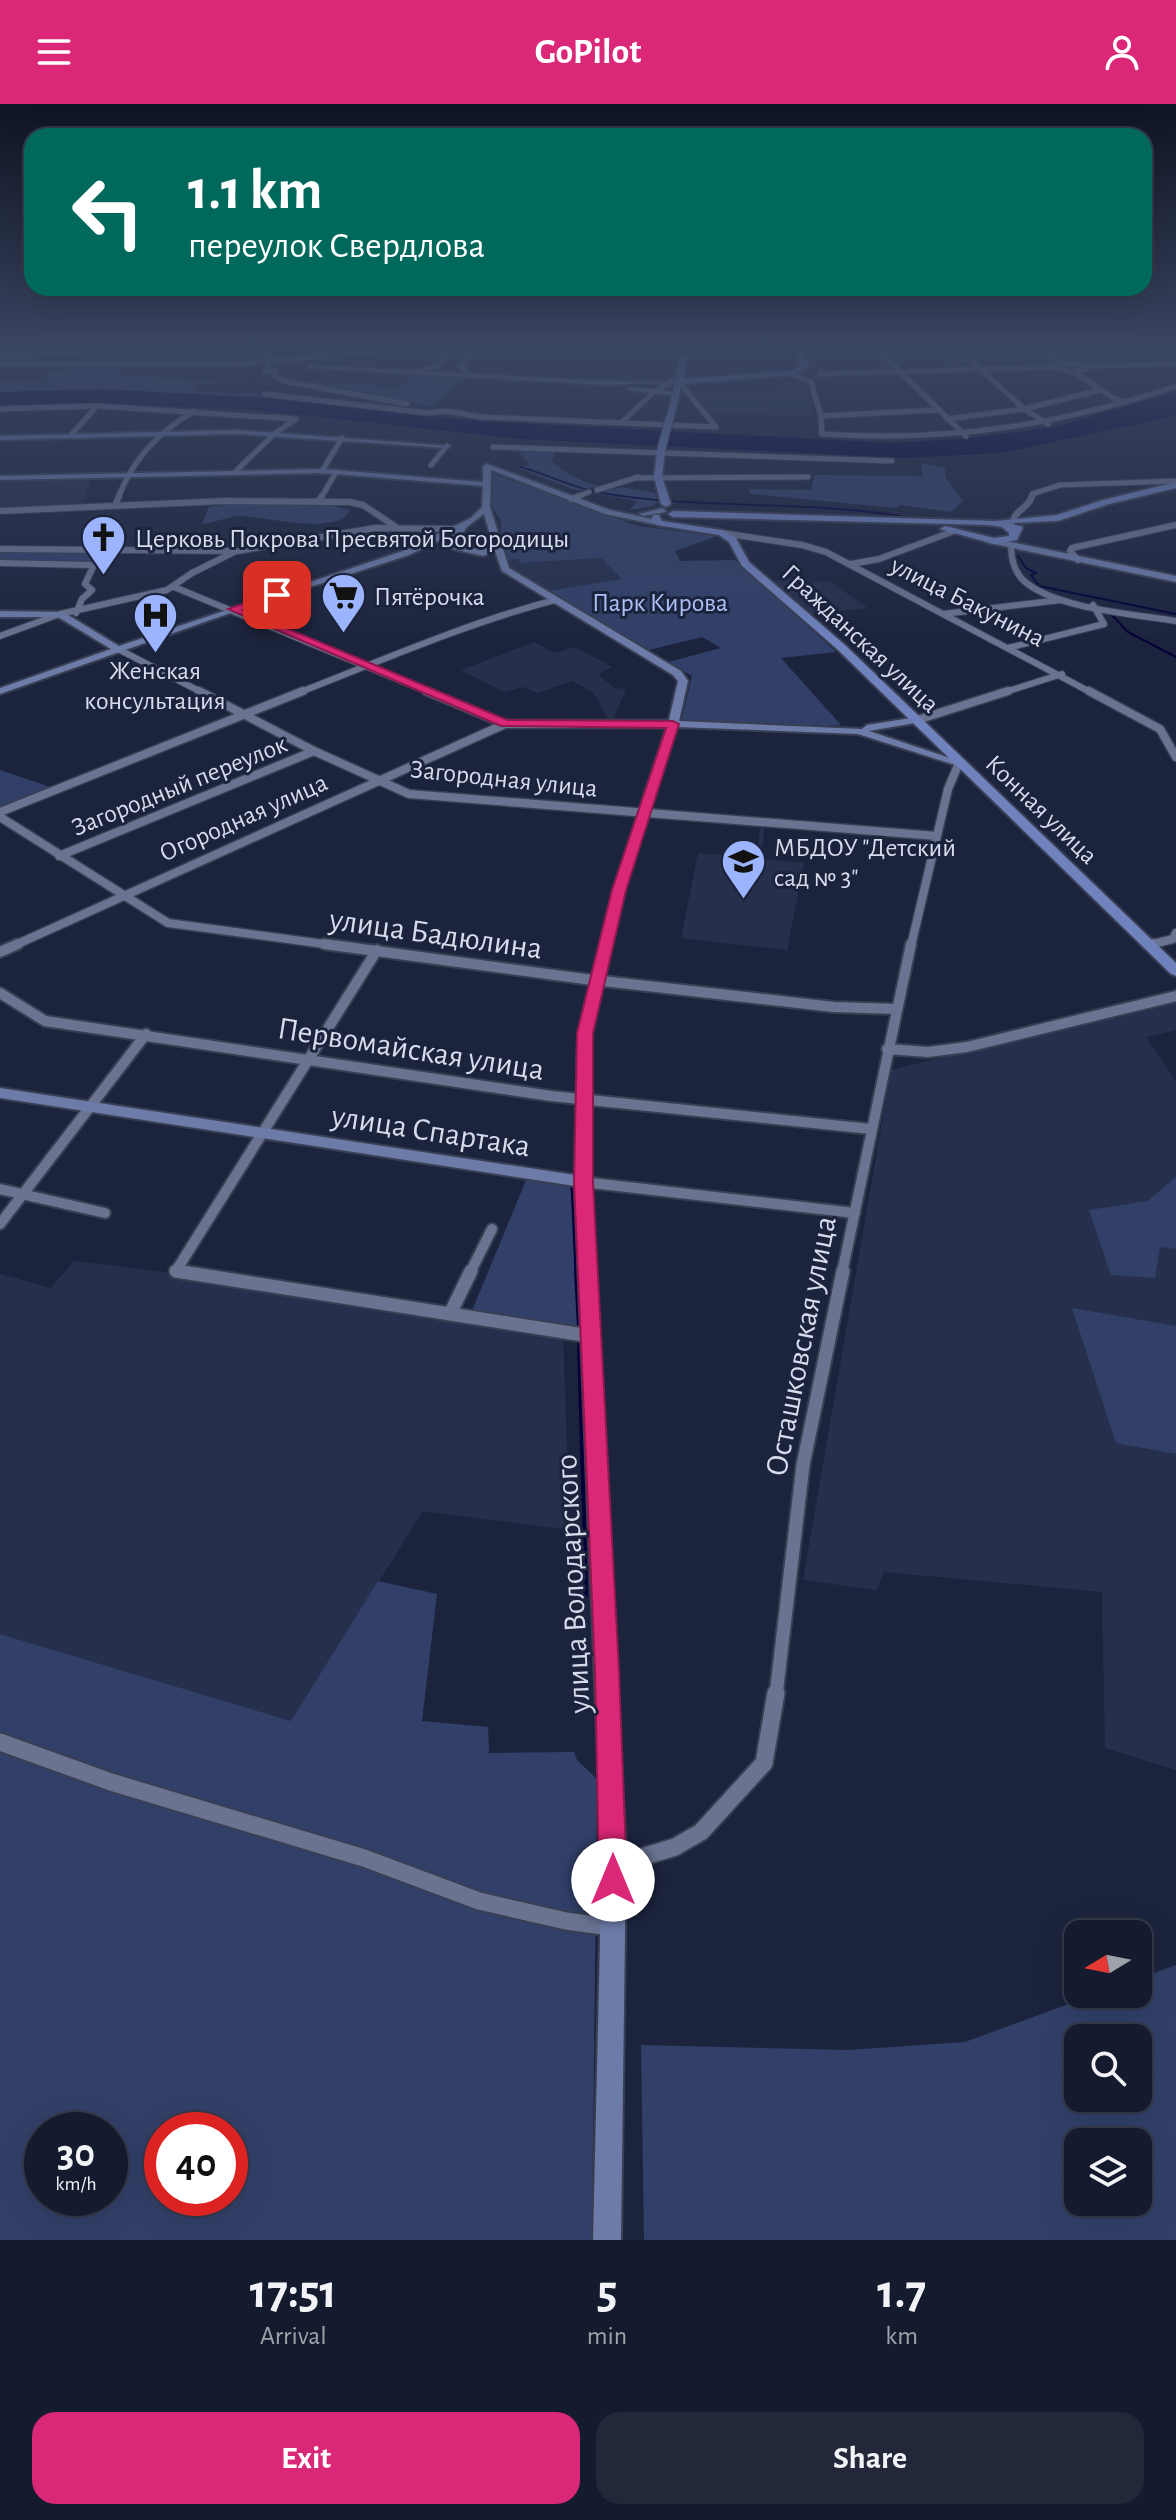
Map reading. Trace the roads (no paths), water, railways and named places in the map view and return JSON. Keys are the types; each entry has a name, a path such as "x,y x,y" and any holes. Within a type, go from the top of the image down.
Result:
{"main road":[{"path":"663,445 658,474 671,514"},
{"path":"957,527 992,541 1008,541 1018,527 1058,518 1153,486 1176,483"},
{"path":"671,514 887,520 957,527 988,522 1005,525 1013,533"},
{"path":"671,514 725,514"},
{"path":"671,514 719,533"},
{"name":"Гражданская улица","path":"671,514 741,540 745,564 808,616 917,720 938,751 959,763"},
{"name":"Конная улица","path":"959,763 1176,971"}],"street":[{"path":"115,506 126,475 137,454 146,445"},
{"path":"235,472 263,445"},
{"path":"322,471 338,445"},
{"path":"430,445 447,446"},
{"path":"431,465 447,446"},
{"path":"493,447 892,461"},
{"path":"498,554 486,507 484,484 487,466 608,512 671,514"},
{"path":"0,478 322,471 484,484"},
{"path":"318,502 321,492 336,472"},
{"path":"571,499 634,478 658,474 808,477"},
{"path":"1153,486 1080,483 1040,489 1032,494 1030,503 1014,516 1013,561 1023,580 1066,599 1176,621"},
{"path":"0,511 224,501 358,503 397,528"},
{"path":"0,691 233,609 390,559 462,527 480,516 486,507"},
{"path":"608,512 671,514"},
{"path":"0,549 238,551 351,531 492,524"},
{"path":"1078,560 1070,551 1072,548 1176,525"},
{"name":"улица Володарского","path":"462,527 453,544 473,552 498,554 505,569 680,675 683,681 673,724 642,813 585,1033 583,1182 614,1857 607,2240"},
{"path":"850,565 879,559 957,527"},
{"path":"1013,533 1038,551 1176,579"},
{"name":"улица Бакунина","path":"741,540 816,549 850,565 1062,674 1160,729 1176,757"},
{"path":"0,636 60,614 174,587 192,573 238,551"},
{"path":"0,563 93,567 85,584 92,590 82,599 71,622"},
{"path":"174,587 505,724 673,724 886,732 938,751"},
{"path":"942,614 1066,599"},
{"path":"0,815 481,621 555,600"},
{"path":"1008,648 1104,624 1093,605"},
{"path":"0,614 60,614"},
{"name":"Загородная улица","path":"60,614 118,649 314,751 377,781 421,797 937,836"},
{"path":"886,732 1062,674"},
{"name":"Огородная улица","path":"0,952 505,724"},
{"name":"Загородный переулок","path":"59,856 314,751"},
{"name":"Осташковская улица","path":"614,1857 642,1857 675,1847 701,1832 764,1763 774,1708 803,1465 887,1049 948,789 959,763"},
{"name":"улица Бадюлина","path":"0,815 121,896 168,923 596,981 834,1007 896,1009"},
{"path":"1149,945 1173,939 1176,933"},
{"path":"377,950 176,1271 590,1336"},
{"name":"Первомайская улица","path":"0,993 45,1021 583,1098 871,1129"},
{"path":"887,1049 928,1052 967,1047 1176,996"},
{"path":"0,1224 93,1107 146,1034"},
{"name":"улица Спартака","path":"0,1093 583,1182 855,1213"},
{"path":"0,1189 105,1213"},
{"path":"450,1314 492,1229"},
{"path":"0,1742 125,1786 364,1858 479,1901 566,1921 611,1927"}],"waterway":[{"path":"521,467 591,491 639,498 826,508 901,516"},
{"path":"1018,556 1026,568 1036,573 1031,575 1039,586 1176,614"},
{"path":"1110,613 1128,632 1176,657"},
{"path":"572,1184 576,1273"},
{"path":"576,1271 579,1328"},
{"path":"579,1339 586,1596"}],"place":[{"name":"Церковь Покрова Пресвятой Богородицы","path":"104,577"},
{"name":"Пятёрочка","path":"343,635"},
{"name":"Женская консультация","path":"155,654"},
{"name":"МБДОУ \"Детский сад № 3\"","path":"743,901"}],"park label":[{"name":"Парк Кирова","path":"660,602"}]}
